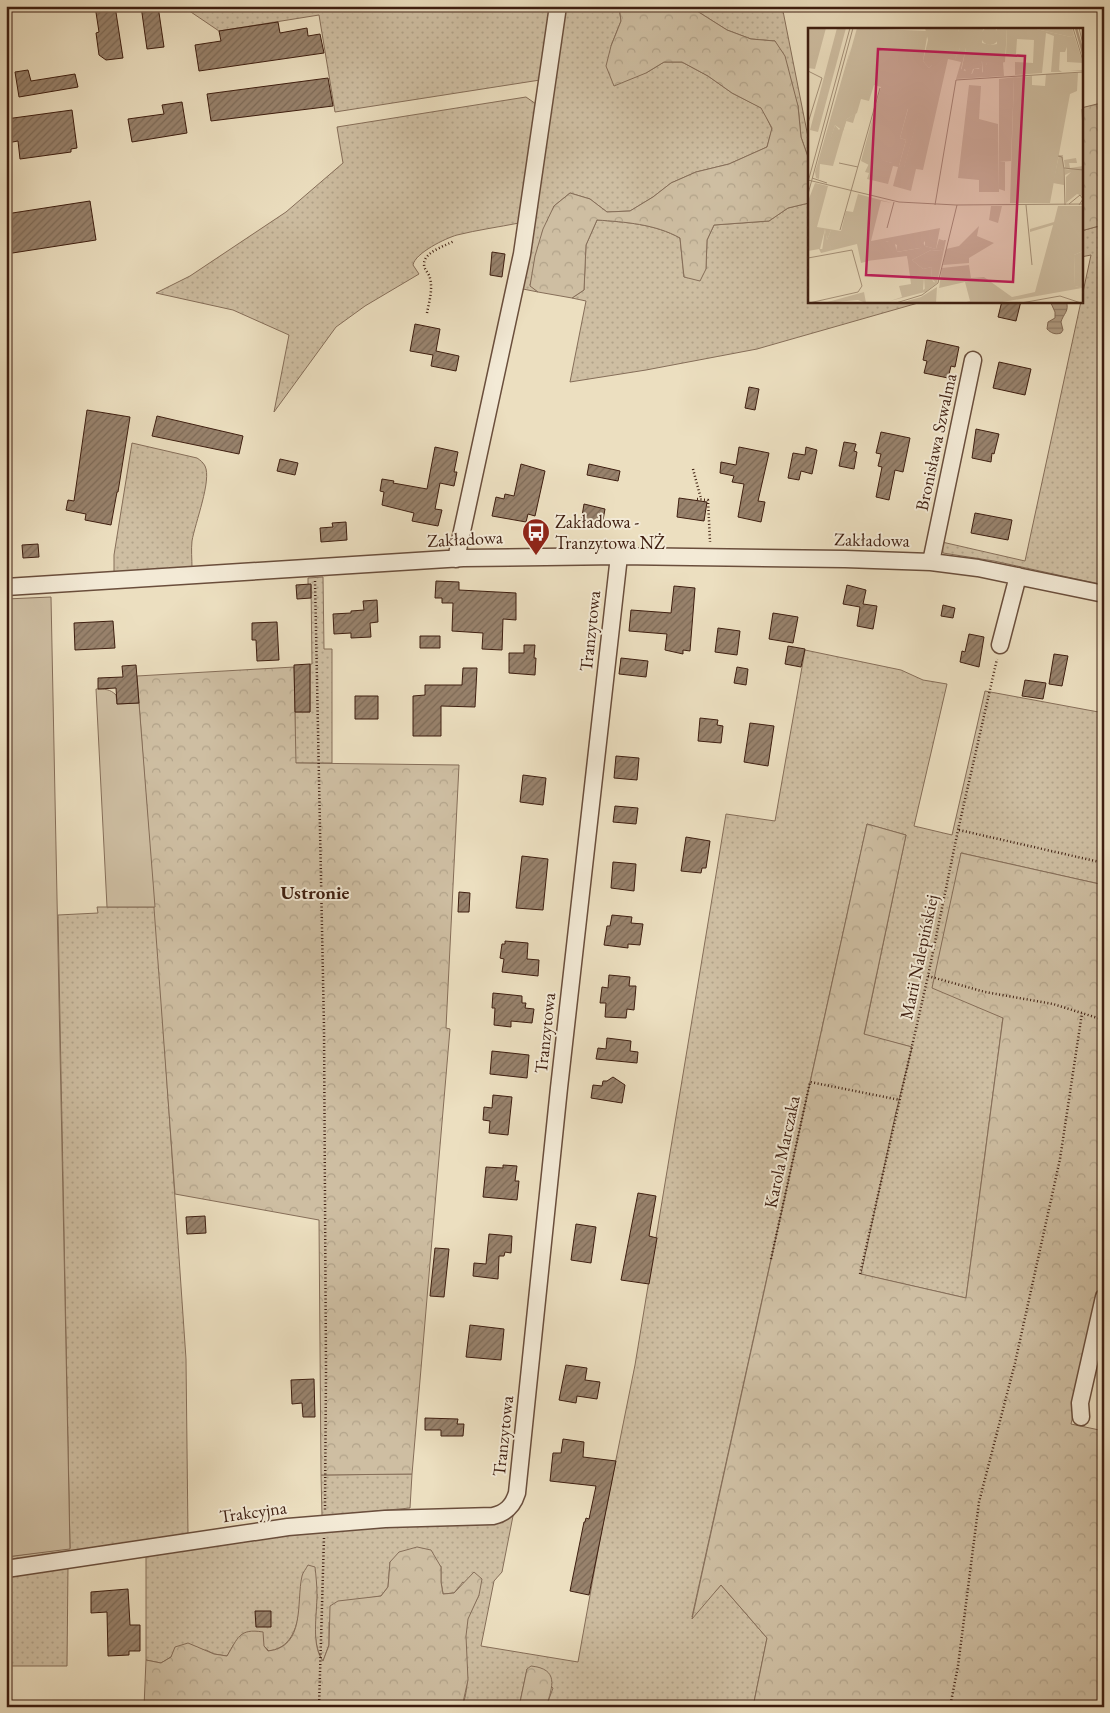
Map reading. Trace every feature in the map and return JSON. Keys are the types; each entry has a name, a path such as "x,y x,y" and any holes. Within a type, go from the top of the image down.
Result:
{"street":[{"path":"456,559 522,254 558,6"},
{"name":"Bronisława Szwalma","path":"931,562 973,360"},
{"name":"Zakładowa","path":"6,586 456,559 536,556 619,556 854,559 931,562 978,568 1104,594"},
{"name":"Tranzytowa","path":"506,1511 517,1493 559,1088 619,556"},
{"path":"998,650 1018,576"},
{"path":"1081,1417 1080,1403 1104,1297"},
{"name":"Trakcyjna","path":"6,1569 259,1530 386,1519 493,1516 506,1511"}],"path":[{"path":"427,313 431,289 430,278 425,269 424,262 433,251 454,242"},
{"path":"693,469 701,499"},
{"path":"696,499 708,500 710,548"},
{"path":"315,567 324,1027 326,1343 325,1524 319,1707"},
{"name":"Marii Nalepińskiej","path":"860,1274 928,976 998,650"},
{"path":"958,830 1104,863"},
{"path":"6,871 9,1497 6,1500"},
{"path":"928,976 985,992 1053,1004 1104,1020"},
{"path":"950,1707 958,1666 979,1502 1016,1363 1060,1159 1082,1013"},
{"name":"Karola Marczaka","path":"771,1259 810,1082 900,1100"}],"green space":[{"path":"182,6 551,6 540,80 335,112 319,15 219,31"},
{"path":"564,6 619,6 621,21 611,46 646,73 664,62 682,62 708,76 732,93 762,108 772,129 767,147 729,164 696,172 671,183 630,211 607,212 590,199 570,193 554,206 530,285 538,292 523,289"},
{"path":"619,6 689,6 727,30 751,39 775,41 785,56 798,106 801,137 808,157 808,203 788,208 769,221 714,225 707,240 706,269 700,281 684,277 680,238 650,227 597,220 586,245 584,290 572,298 538,292 530,286 535,256 543,229 554,206 570,193 590,199 607,212 630,211 671,183 696,172 729,164 767,147 772,128 761,108 732,93 708,76 682,62 664,62 646,73 614,86 606,66 611,46 621,21"},
{"path":"689,6 782,6 808,137 808,157 801,137 798,106 775,41 751,39 727,30"},
{"path":"526,97 536,104 519,223 457,235 425,251 415,260 413,265 419,274 365,306 336,327 274,412 289,335 233,310 156,293 190,276 286,212 343,163 337,127"},
{"path":"1104,104 1104,199 1099,226 1082,231 1082,108"},
{"path":"1104,199 1104,585 994,561 943,553 942,542 1025,561 1091,255 1082,257 1082,231 1099,226"},
{"path":"808,203 808,302 922,302 757,349 570,382 586,301 572,298 584,290 586,245 597,220 650,227 680,238 684,277 706,269 707,240 714,225 769,221 788,208"},
{"path":"132,443 197,458 205,466 207,473 205,491 192,541 192,568 114,573 114,555"},
{"path":"323,577 324,649 332,649 332,763 295,763 295,712 310,712 310,664 312,664 311,585 308,584 308,578"},
{"path":"51,597 70,1549 6,1557 6,599"},
{"path":"805,650 901,670 923,680 947,684 914,826 952,835 985,691 1104,713 1104,885 961,853 1003,1017 966,1298 860,1274 912,1047 864,1035 906,835 867,824 692,1617 721,1585 767,1638 753,1707 546,1707 553,1688 527,1669 519,1707 462,1707 467,1685 465,1631 467,1620 479,1595 463,1582 454,1593 443,1594 441,1566 390,1562 388,1587 381,1596 363,1599 329,1622 329,1645 323,1661 319,1654 316,1637 317,1594 302,1589 300,1609 295,1628 286,1643 279,1648 269,1651 264,1646 234,1644 227,1656 214,1654 206,1650 171,1657 161,1663 146,1660 146,1555 290,1531 513,1516 502,1572 494,1581 481,1646 578,1662 601,1534 635,1365 726,814 775,821"},
{"path":"294,667 296,763 459,765 446,1028 450,1029 412,1474 321,1475 319,1220 175,1194 137,676"},
{"path":"96,689 114,693 117,704 139,703 155,907 107,907"},
{"path":"867,824 906,835 864,1034 912,1047 861,1274 966,1298 1003,1018 932,988 961,853 1104,885 1104,1275 1071,1424 1104,1431 1104,1707 753,1707 767,1638 721,1585 692,1619"},
{"path":"97,907 155,907 186,1359 188,1534 6,1566 6,1557 70,1548 58,915 98,913"},
{"path":"412,1474 410,1508 322,1516 321,1475"},
{"path":"417,1547 431,1550 441,1567 443,1594 454,1593 474,1572 482,1579 479,1595 468,1619 466,1636 468,1680 462,1707 144,1707 146,1660 161,1663 171,1657 175,1647 188,1643 214,1654 227,1656 240,1636 244,1633 255,1631 263,1632 264,1646 268,1651 280,1648 289,1641 297,1622 302,1576 308,1565 315,1567 317,1585 316,1639 319,1655 323,1661 329,1645 330,1606 338,1601 381,1596 388,1587 390,1562 399,1552"},
{"path":"68,1566 67,1666 6,1666 6,1574"},
{"path":"531,1666 546,1671 552,1680 551,1692 546,1707 519,1707 527,1669"}],"shaded area":[{"path":"1050,302 1066,302 1066,312 1061,322 1063,330 1057,334 1047,329 1048,322 1055,318 1055,312"}],"building":[{"path":"95,6 115,6 123,58 106,60 99,55 96,33 99,32"},
{"path":"141,6 158,6 164,47 147,49"},
{"path":"278,22 280,33 307,28 308,36 320,34 324,53 199,71 195,45 221,41 219,31"},
{"path":"28,70 31,81 75,74 78,87 19,97 15,72"},
{"path":"328,78 333,106 211,121 207,94"},
{"path":"182,102 187,133 132,142 128,119 164,114 162,105"},
{"path":"72,110 77,148 71,149 71,152 20,159 18,141 7,143 6,119"},
{"path":"90,201 96,240 6,254 6,214"},
{"path":"492,252 505,254 502,277 490,275"},
{"path":"1002,302 1021,302 1016,321 998,317"},
{"path":"415,324 440,329 436,351 459,356 456,371 431,366 433,355 410,351"},
{"path":"927,340 959,347 955,367 951,366 948,378 924,373 927,361 923,360"},
{"path":"999,362 1031,369 1025,395 993,388"},
{"path":"749,387 759,389 755,410 745,408"},
{"path":"87,410 130,417 111,525 85,520 86,514 66,510 68,500 74,501"},
{"path":"157,416 243,436 239,454 152,436"},
{"path":"976,429 999,434 994,454 992,453 991,462 972,458"},
{"path":"881,432 910,438 903,472 895,470 889,500 876,497 882,467 878,466 881,454 876,453"},
{"path":"844,442 856,444 854,451 857,452 854,469 839,466"},
{"path":"435,447 458,452 454,472 457,472 454,486 440,483 435,509 442,510 438,526 412,521 414,513 382,505 384,492 380,491 382,479 394,481 393,483 427,489"},
{"path":"739,447 769,453 758,501 765,502 761,522 738,517 744,484 732,482 734,476 720,473 721,462 736,465"},
{"path":"806,447 817,450 812,474 801,471 799,480 788,478 793,453 805,455"},
{"path":"280,459 298,463 295,475 277,471"},
{"path":"521,464 545,471 535,516 528,514 526,522 492,516 496,497 504,499 505,494 514,496"},
{"path":"589,464 620,471 618,481 587,475"},
{"path":"679,498 707,502 704,521 677,517"},
{"path":"584,504 605,509 602,526 581,522"},
{"path":"975,513 1012,520 1008,540 971,533"},
{"path":"346,522 347,540 321,542 320,528 333,527 332,523"},
{"path":"38,544 39,557 23,558 22,545"},
{"path":"436,581 459,582 459,590 516,593 516,620 503,619 502,650 482,649 483,633 452,631 453,603 442,603 442,598 435,598"},
{"path":"311,584 311,598 297,599 296,585"},
{"path":"847,585 866,590 863,604 877,606 873,629 857,626 860,607 843,604"},
{"path":"674,586 695,588 690,651 683,650 683,654 665,650 667,634 629,631 631,610 671,613"},
{"path":"377,600 378,622 370,623 371,637 351,638 351,633 334,634 333,614 364,610 363,601"},
{"path":"943,605 955,608 953,618 941,616"},
{"path":"773,613 798,617 793,643 769,639"},
{"path":"113,621 115,648 75,650 74,623"},
{"path":"277,622 279,660 257,661 256,640 252,640 252,623"},
{"path":"718,628 740,631 737,655 715,652"},
{"path":"969,634 984,637 979,667 960,662 962,651 965,652"},
{"path":"420,636 440,636 440,648 420,648"},
{"path":"524,645 535,645 535,675 509,673 509,653 524,653"},
{"path":"788,646 805,649 801,667 785,664"},
{"path":"1054,654 1068,656 1062,686 1049,684"},
{"path":"621,658 648,661 646,677 619,674"},
{"path":"310,664 310,712 295,712 294,665"},
{"path":"136,665 139,703 117,704 116,688 98,689 98,678 123,677 122,666"},
{"path":"737,667 748,669 746,685 734,683"},
{"path":"463,668 477,668 475,707 441,706 441,736 413,736 413,696 425,695 425,685 462,685"},
{"path":"1025,680 1046,683 1043,699 1022,696"},
{"path":"355,696 378,696 378,719 355,719"},
{"path":"700,718 718,720 717,725 723,726 721,743 698,741"},
{"path":"750,723 774,726 768,766 744,762"},
{"path":"616,756 639,758 637,780 614,778"},
{"path":"523,775 546,778 543,805 520,802"},
{"path":"615,806 638,808 636,824 613,822"},
{"path":"686,837 710,841 706,868 702,868 701,873 681,871"},
{"path":"522,856 548,859 543,910 516,908"},
{"path":"613,862 636,864 634,891 611,888"},
{"path":"459,892 470,893 469,912 458,912"},
{"path":"612,915 632,917 631,923 643,924 640,945 628,944 628,948 604,945 607,926 610,926"},
{"path":"505,941 528,943 527,959 539,960 538,976 502,972 504,959 500,958 502,944 505,944"},
{"path":"609,975 630,977 629,986 636,986 634,1010 627,1009 626,1018 605,1017 606,1003 600,1003 602,987 608,988"},
{"path":"493,993 522,996 522,1003 526,1003 525,1008 534,1009 532,1023 511,1021 511,1027 494,1025 495,1008 492,1008"},
{"path":"607,1038 631,1041 630,1051 638,1052 637,1063 596,1059 598,1048 606,1049"},
{"path":"492,1051 529,1055 527,1078 490,1074"},
{"path":"613,1077 625,1085 622,1103 591,1098 593,1085 602,1086 603,1081"},
{"path":"493,1095 512,1097 508,1135 489,1133 490,1121 483,1120 484,1107 492,1108"},
{"path":"503,1165 517,1166 515,1181 519,1181 517,1200 483,1197 486,1167 503,1168"},
{"path":"638,1193 656,1196 649,1236 657,1238 649,1284 621,1280"},
{"path":"205,1216 206,1233 187,1234 186,1217"},
{"path":"576,1224 596,1227 591,1263 571,1260"},
{"path":"489,1234 512,1236 511,1253 505,1252 504,1256 499,1256 498,1279 473,1276 474,1263 486,1264"},
{"path":"435,1248 449,1249 444,1297 430,1296"},
{"path":"470,1325 504,1329 501,1360 466,1357"},
{"path":"566,1365 587,1368 585,1380 600,1382 597,1399 577,1396 576,1403 559,1400"},
{"path":"314,1379 315,1417 303,1417 302,1403 292,1404 291,1380"},
{"path":"425,1418 458,1419 457,1424 464,1424 463,1436 441,1436 441,1430 425,1430"},
{"path":"563,1439 584,1442 583,1457 616,1461 589,1595 570,1591 584,1522 586,1518 589,1519 596,1486 550,1481 553,1453 561,1453"},
{"path":"128,1589 130,1625 140,1625 140,1651 129,1651 129,1655 108,1656 107,1612 91,1613 91,1592"},
{"path":"255,1611 271,1611 271,1627 256,1627"}],"place":[{"name":"Zakładowa - Tranzytowa NŻ","path":"536,556"}],"district":[{"name":"Ustronie","path":"315,892"}]}
